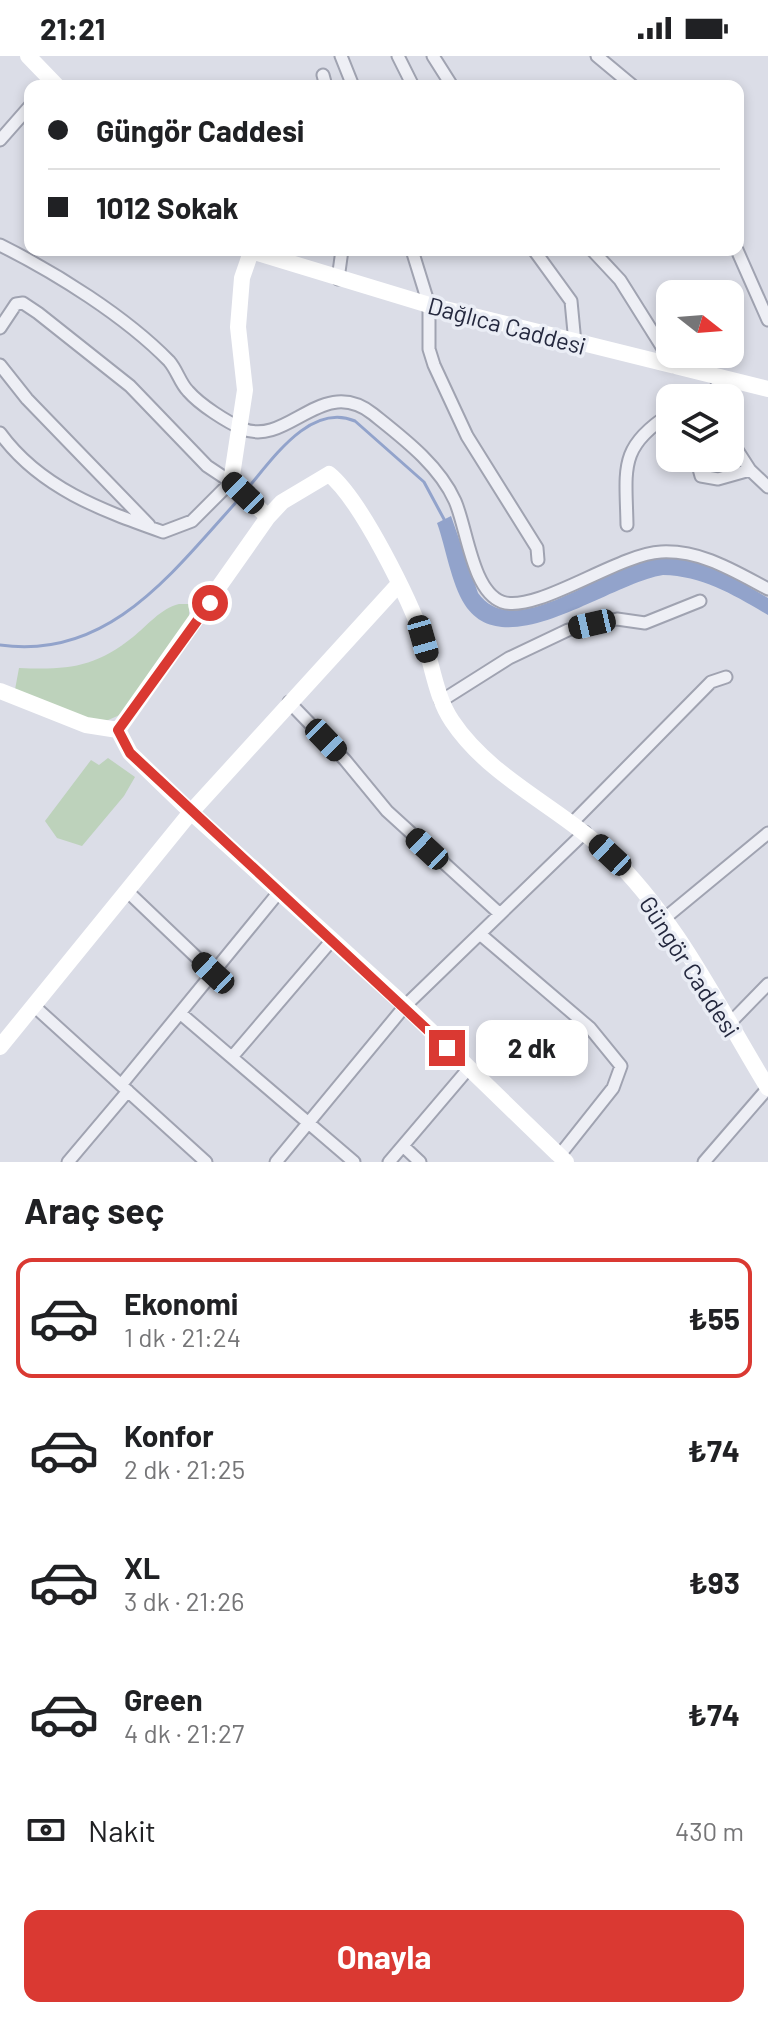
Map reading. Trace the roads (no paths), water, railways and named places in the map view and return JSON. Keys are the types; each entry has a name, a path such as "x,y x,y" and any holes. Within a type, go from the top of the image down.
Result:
{"street":[{"path":"28,56 49,80"},
{"path":"341,56 351,80"},
{"path":"398,56 410,80"},
{"path":"433,56 448,80"},
{"path":"597,56 626,80"},
{"path":"0,140 24,113"},
{"path":"0,245 32,261 128,326 170,363 189,392 239,427 267,431 327,403 353,404 370,411 423,457 445,482 459,511 482,585 500,601 521,603 629,559 661,552 709,559 768,589"},
{"path":"0,433 13,451 45,481 105,511 163,532 192,521 231,482 245,390 238,327 242,278 249,256"},
{"name":"Dağlıca Caddesi","path":"266,256 429,305 656,363"},
{"path":"338,279 341,256"},
{"path":"414,256 429,305 429,349 434,365 467,436 537,548 538,560"},
{"path":"538,256 571,301 575,343"},
{"path":"598,256 620,280 656,338"},
{"path":"740,256 768,320"},
{"path":"0,328 16,304 23,303 38,313 130,386 207,466 231,482 262,511"},
{"path":"0,365 27,399 151,527"},
{"name":"Dağlıca Caddesi","path":"678,368 768,389"},
{"path":"716,384 717,377"},
{"path":"627,525 626,470 633,443 656,425"},
{"path":"744,461 768,487"},
{"path":"744,472 750,470"},
{"path":"700,472 701,476 718,479 743,472"},
{"name":"Güngör Caddesi","path":"118,730 262,511 329,474 339,482 376,542 423,639 441,701 452,721 479,753 579,827 665,918 768,1088"},
{"path":"0,1047 191,812 397,586"},
{"path":"441,701 509,658 568,630 617,619 645,623 700,601"},
{"path":"276,1162 405,1006 500,914 711,682 726,677"},
{"path":"0,691 86,725 118,730 130,753 191,812 405,1006 563,1159 613,1088 621,1066 590,1028 480,934"},
{"path":"289,702 345,760 387,811 500,914"},
{"path":"665,918 768,833"},
{"path":"127,891 213,973"},
{"path":"68,1162 180,1013 279,892"},
{"path":"232,1057 332,940"},
{"path":"729,1024 768,984"},
{"path":"34,1006 206,1162"},
{"path":"180,1013 354,1162"},
{"path":"389,1162 469,1068"},
{"path":"704,1162 768,1088"},
{"path":"403,1146 420,1162"}],"water":[{"path":"451,516 478,593 495,607 516,610 540,606 644,560 665,556 706,564 732,577 768,598 768,615 705,583 663,575 531,624 505,627 483,622 465,605 452,576 437,523"}],"waterway":[{"path":"247,489 294,437 323,420 338,417 355,421 424,482 445,521"},
{"path":"0,645 39,646 75,639 107,625 164,580 240,498"}]}
